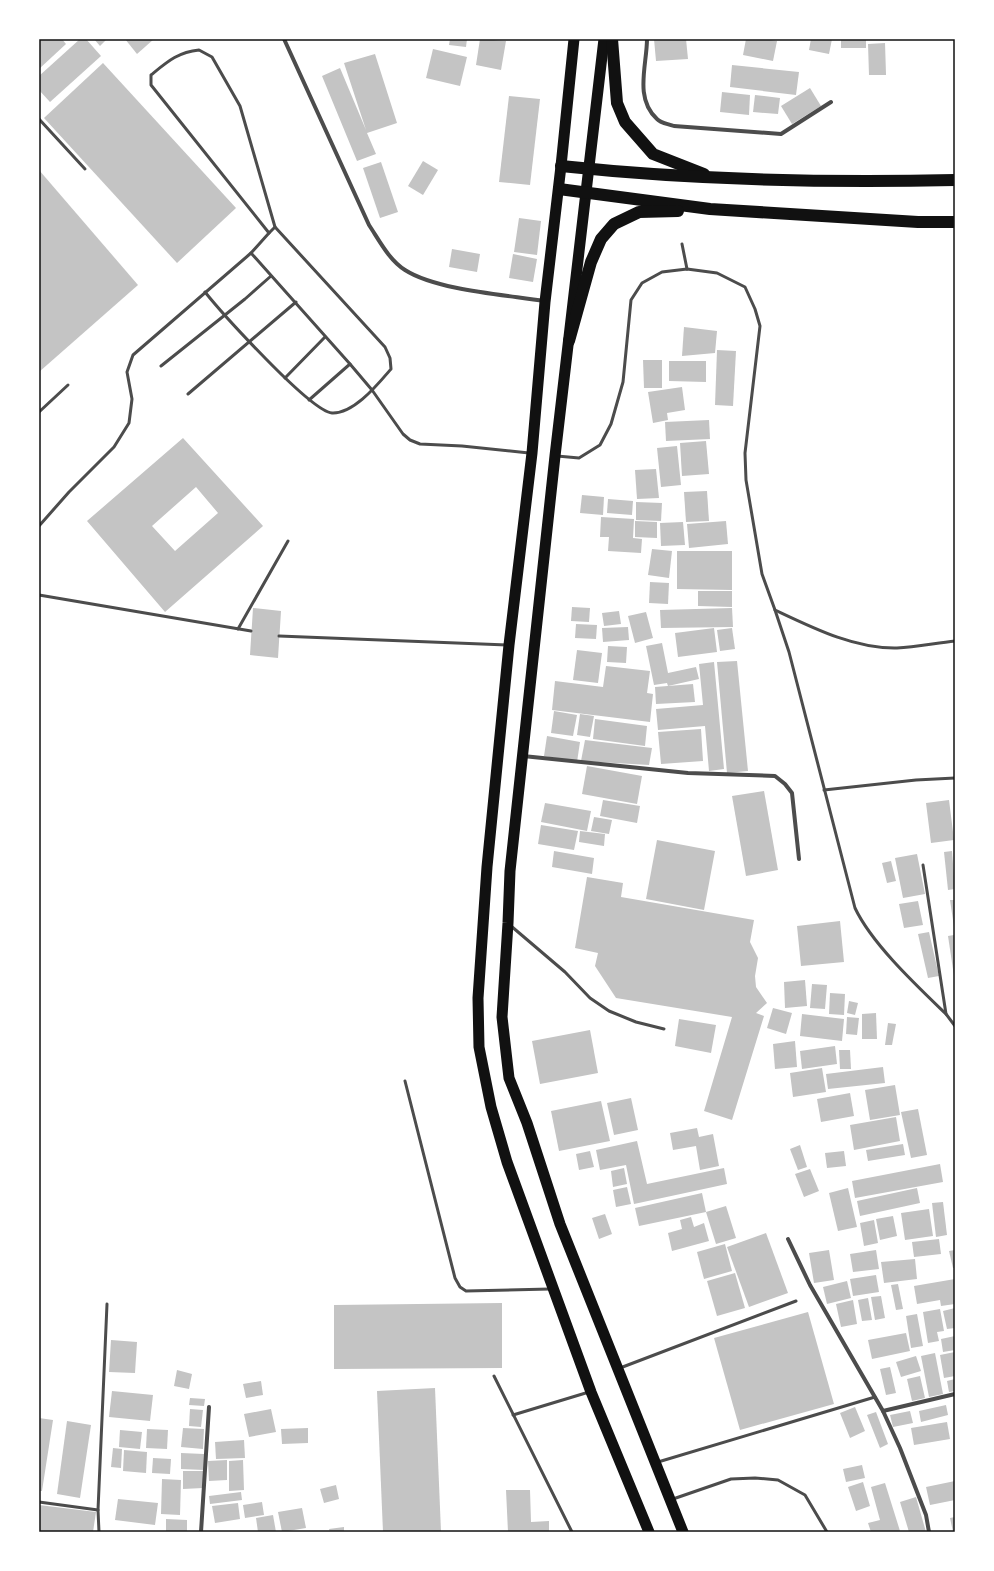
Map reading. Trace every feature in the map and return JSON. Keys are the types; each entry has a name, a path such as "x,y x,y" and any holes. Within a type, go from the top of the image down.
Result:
{"highway":[{"path":"574,39 545,302 532,453 509,645 486,867 478,998 479,1048 491,1107 507,1162 590,1392 649,1532"},
{"path":"604,39 555,456 510,871 502,1017 509,1078 526,1123 560,1224 683,1532"},
{"path":"612,39 617,103 624,122 653,154 716,178"},
{"path":"561,166 716,178 890,181 955,180"},
{"path":"558,190 586,192 710,210"},
{"path":"569,341 591,262 602,239 614,224 640,212 710,210 918,222 955,222"}],"street":[{"path":"284,39 369,225 383,248 404,270 423,279 457,288 545,302"},
{"path":"647,39 643,89 647,105 657,120 674,126 781,134 831,102"},
{"path":"523,756 688,773 775,776 785,784 792,793 799,859"},
{"path":"788,1239 810,1285 883,1410 900,1448 926,1515 929,1532"},
{"path":"883,1410 955,1394"},
{"path":"201,1532 208,1407"}],"lane":[{"path":"205,292 224,315 285,378 309,400 330,413 346,411 372,390 391,369 390,358 385,348 275,228 240,106 212,58 199,50 187,51 174,56 151,75 151,85 269,233"},
{"path":"39,119 85,169"},
{"path":"39,526 69,492 114,447 129,423 132,398 127,372 133,355 251,254 275,228"},
{"path":"682,244 687,269"},
{"path":"251,254 296,302 350,364 372,390 403,434 410,440 420,444 462,446 532,453"},
{"path":"555,456 579,458 600,445 611,424 623,382 631,300 642,283 662,272 687,269 717,273 745,287 756,309 760,326 745,453 746,480 762,574 789,652 855,908 862,923 877,941 946,1014 955,1026"},
{"path":"162,366 271,276"},
{"path":"188,394 251,342 296,302"},
{"path":"285,378 325,337"},
{"path":"309,400 350,364"},
{"path":"39,412 68,385"},
{"path":"238,629 288,541"},
{"path":"39,595 252,632"},
{"path":"775,610 811,627 858,644 896,648 955,641"},
{"path":"280,636 509,645"},
{"path":"824,790 955,778"},
{"path":"923,865 946,1014"},
{"path":"508,923 565,972 590,998 609,1011 636,1022 664,1029"},
{"path":"405,1081 455,1278 460,1286 466,1291 553,1289"},
{"path":"618,1368 796,1301"},
{"path":"99,1532 98,1510 107,1304"},
{"path":"494,1376 572,1532"},
{"path":"513,1415 590,1392"},
{"path":"656,1463 875,1397"},
{"path":"671,1500 731,1479 756,1478 778,1480 805,1495 827,1532"},
{"path":"39,1502 98,1510"}],"building":[{"path":"39,39 62,39 66,44 39,69"},
{"path":"80,39 86,39 101,56 50,102 39,90 39,76"},
{"path":"94,39 107,39 100,46"},
{"path":"125,39 154,39 137,54"},
{"path":"450,39 467,39 466,47 449,45"},
{"path":"480,39 506,41 501,70 476,65"},
{"path":"654,39 686,39 688,59 656,61"},
{"path":"746,39 765,39 777,41 773,61 743,55"},
{"path":"811,39 832,39 829,54 809,50"},
{"path":"841,39 866,39 866,48 841,48"},
{"path":"885,43 886,75 869,75 868,44"},
{"path":"433,49 467,57 460,86 426,78"},
{"path":"375,54 397,123 367,133 376,154 357,161 322,76 340,68 366,130 344,63"},
{"path":"103,63 236,208 177,263 44,118"},
{"path":"732,65 799,72 796,95 730,87"},
{"path":"810,88 821,106 792,124 781,106"},
{"path":"722,92 750,95 749,115 720,112"},
{"path":"755,95 780,98 778,114 753,112"},
{"path":"509,96 540,99 530,185 499,182"},
{"path":"423,161 438,170 423,195 408,186"},
{"path":"381,162 398,212 380,218 363,168"},
{"path":"39,170 138,285 39,372"},
{"path":"519,218 541,221 537,255 514,252"},
{"path":"452,249 480,254 477,272 449,267"},
{"path":"513,254 537,259 533,282 509,278"},
{"path":"684,327 717,331 715,353 682,356"},
{"path":"717,350 736,351 733,406 715,405"},
{"path":"643,360 662,360 662,388 644,388"},
{"path":"669,361 706,361 706,382 669,381"},
{"path":"682,387 685,410 667,413 668,420 653,423 648,392"},
{"path":"709,420 710,439 666,441 665,422"},
{"path":"183,438 263,526 165,612 87,521","holes":["196,487 218,513 175,551 152,526"]},
{"path":"706,441 709,474 682,476 680,443"},
{"path":"677,446 681,485 661,487 657,448"},
{"path":"656,469 659,498 637,499 635,470"},
{"path":"707,491 709,521 686,522 684,492"},
{"path":"582,495 604,497 603,515 580,513"},
{"path":"608,499 633,501 632,515 607,513"},
{"path":"636,502 662,503 661,521 636,520"},
{"path":"601,517 634,519 633,538 642,539 641,553 608,551 609,537 600,537"},
{"path":"635,521 657,522 657,538 635,537"},
{"path":"726,521 728,544 689,548 687,524"},
{"path":"683,522 685,545 661,546 660,523"},
{"path":"652,549 672,551 669,578 648,575"},
{"path":"677,551 732,551 732,590 677,589"},
{"path":"650,582 669,583 668,604 649,603"},
{"path":"698,591 732,591 732,607 698,606"},
{"path":"572,607 590,608 589,622 571,621"},
{"path":"253,608 281,611 278,658 250,655"},
{"path":"732,608 733,627 661,628 660,610"},
{"path":"619,611 621,624 604,626 602,613"},
{"path":"646,612 653,638 635,643 628,616"},
{"path":"576,624 597,625 596,639 575,638"},
{"path":"628,627 629,640 603,642 602,628"},
{"path":"714,628 717,652 678,657 675,633"},
{"path":"732,628 735,649 720,651 717,630"},
{"path":"662,643 668,673 696,667 699,679 668,686 667,683 654,685 646,646"},
{"path":"608,646 627,647 626,663 607,662"},
{"path":"577,650 602,653 598,683 573,680"},
{"path":"737,661 748,771 727,773 717,662"},
{"path":"714,662 724,769 709,771 705,726 658,730 656,709 703,705 699,664"},
{"path":"606,666 650,671 647,693 653,694 650,722 552,710 555,681 603,687"},
{"path":"693,684 695,702 656,704 655,687"},
{"path":"554,711 577,715 573,736 551,733"},
{"path":"580,714 594,716 590,737 577,735"},
{"path":"595,719 647,726 645,746 593,739"},
{"path":"701,729 703,761 661,764 658,732"},
{"path":"547,736 580,742 577,762 544,756"},
{"path":"585,740 652,748 649,765 581,761"},
{"path":"587,766 642,776 637,804 582,794"},
{"path":"764,791 778,870 746,876 732,796"},
{"path":"603,800 640,806 637,823 600,816"},
{"path":"949,800 954,840 931,843 926,803"},
{"path":"545,803 591,811 587,831 541,822"},
{"path":"594,817 612,820 609,834 591,831"},
{"path":"541,825 578,831 574,850 538,844"},
{"path":"580,831 605,834 604,846 579,842"},
{"path":"657,840 715,851 704,910 646,899"},
{"path":"554,851 594,858 592,874 552,867"},
{"path":"952,851 955,889 948,890 944,852"},
{"path":"917,854 925,894 903,898 895,858"},
{"path":"891,861 896,881 887,883 882,863"},
{"path":"587,877 623,883 621,897 754,920 750,942 758,958 755,976 756,987 767,1003 756,1013 764,1016 732,1120 704,1111 732,1017 616,998 595,966 598,953 575,948"},
{"path":"950,900 955,900 955,927 954,927"},
{"path":"918,901 923,925 904,928 899,904"},
{"path":"840,921 844,962 801,966 797,926"},
{"path":"929,932 939,976 928,978 918,934"},
{"path":"954,935 955,942 954,976 948,936"},
{"path":"805,980 807,1006 785,1008 784,982"},
{"path":"812,984 827,985 825,1009 810,1008"},
{"path":"830,993 845,994 844,1015 829,1014"},
{"path":"849,1001 858,1003 855,1015 847,1013"},
{"path":"773,1008 792,1013 786,1034 767,1028"},
{"path":"876,1013 877,1039 862,1039 862,1014"},
{"path":"802,1014 844,1019 842,1041 800,1036"},
{"path":"847,1017 859,1018 857,1035 846,1034"},
{"path":"679,1019 716,1025 711,1053 675,1046"},
{"path":"888,1023 896,1024 892,1045 885,1045"},
{"path":"590,1030 598,1073 540,1084 532,1041"},
{"path":"795,1041 797,1067 775,1069 773,1044"},
{"path":"835,1046 837,1064 802,1069 800,1051"},
{"path":"839,1050 850,1050 851,1069 840,1069"},
{"path":"883,1067 885,1083 828,1089 826,1074"},
{"path":"822,1068 826,1092 793,1097 790,1073"},
{"path":"895,1085 900,1115 870,1120 865,1090"},
{"path":"850,1093 854,1116 821,1122 817,1099"},
{"path":"631,1098 638,1130 614,1135 607,1103"},
{"path":"601,1101 610,1141 559,1151 551,1111"},
{"path":"918,1109 927,1155 911,1158 901,1112"},
{"path":"896,1117 900,1141 854,1150 850,1125"},
{"path":"697,1128 699,1137 713,1134 719,1166 700,1170 696,1146 673,1150 670,1133"},
{"path":"637,1141 647,1184 724,1168 727,1184 634,1204 626,1165 600,1170 596,1150"},
{"path":"903,1144 905,1155 868,1161 866,1150"},
{"path":"800,1145 807,1167 798,1170 790,1149"},
{"path":"590,1151 594,1167 579,1170 576,1154"},
{"path":"844,1151 846,1166 827,1168 825,1153"},
{"path":"940,1164 943,1182 855,1198 852,1181"},
{"path":"624,1168 627,1184 613,1187 611,1171"},
{"path":"810,1169 819,1191 804,1197 795,1174"},
{"path":"627,1187 631,1204 616,1207 613,1190"},
{"path":"848,1188 857,1227 838,1231 829,1193"},
{"path":"917,1188 920,1203 860,1216 857,1201"},
{"path":"702,1193 706,1212 639,1226 635,1208"},
{"path":"943,1202 947,1235 936,1237 932,1203"},
{"path":"726,1206 736,1238 716,1244 706,1212"},
{"path":"929,1209 933,1236 905,1240 901,1213"},
{"path":"605,1214 612,1234 599,1239 592,1218"},
{"path":"893,1216 897,1236 880,1240 876,1219"},
{"path":"691,1217 694,1227 704,1223 709,1241 672,1251 668,1233 682,1229 680,1220"},
{"path":"874,1220 878,1243 864,1246 860,1223"},
{"path":"766,1233 788,1293 749,1307 727,1247"},
{"path":"939,1239 941,1254 914,1257 912,1242"},
{"path":"725,1244 732,1271 704,1279 697,1252"},
{"path":"829,1250 834,1280 814,1283 809,1253"},
{"path":"876,1250 879,1269 853,1272 850,1254"},
{"path":"955,1250 955,1268 953,1268 949,1251"},
{"path":"915,1259 917,1279 884,1283 881,1262"},
{"path":"735,1273 745,1308 717,1316 707,1281"},
{"path":"876,1275 879,1292 853,1296 850,1279"},
{"path":"955,1279 955,1304 941,1306 940,1300 917,1304 914,1286"},
{"path":"847,1281 851,1298 827,1304 823,1287"},
{"path":"898,1284 903,1309 896,1310 891,1285"},
{"path":"881,1296 885,1318 875,1320 871,1297"},
{"path":"868,1298 872,1320 862,1321 858,1300"},
{"path":"853,1300 857,1324 841,1327 836,1304"},
{"path":"502,1303 502,1368 334,1369 334,1305"},
{"path":"955,1308 955,1328 947,1329 943,1311"},
{"path":"940,1309 944,1331 937,1332 939,1341 928,1343 923,1312"},
{"path":"808,1312 834,1404 740,1430 714,1338"},
{"path":"917,1314 923,1346 911,1348 906,1316"},
{"path":"906,1333 910,1351 872,1359 868,1340"},
{"path":"955,1336 955,1350 943,1352 941,1339"},
{"path":"111,1340 137,1342 135,1373 109,1372"},
{"path":"955,1352 955,1376 944,1378 940,1355"},
{"path":"935,1353 943,1394 929,1397 921,1356"},
{"path":"916,1356 921,1371 901,1377 896,1362"},
{"path":"890,1367 896,1393 886,1395 880,1369"},
{"path":"177,1370 192,1374 189,1389 174,1386"},
{"path":"920,1376 925,1398 912,1401 907,1379"},
{"path":"955,1379 955,1391 949,1392 947,1381"},
{"path":"261,1381 263,1395 246,1398 243,1384"},
{"path":"435,1388 441,1532 383,1532 377,1391"},
{"path":"112,1391 153,1395 150,1421 109,1417"},
{"path":"190,1398 205,1399 204,1406 189,1405"},
{"path":"946,1405 948,1415 921,1422 919,1411"},
{"path":"855,1407 865,1431 850,1438 840,1413"},
{"path":"190,1409 203,1410 201,1427 189,1426"},
{"path":"271,1409 276,1432 249,1437 244,1414"},
{"path":"910,1411 913,1423 893,1427 890,1415"},
{"path":"876,1412 888,1444 880,1448 867,1415"},
{"path":"39,1418 53,1420 42,1491 39,1491"},
{"path":"67,1421 91,1425 80,1498 57,1494"},
{"path":"947,1422 950,1439 914,1445 911,1428"},
{"path":"183,1428 204,1429 203,1449 181,1447"},
{"path":"308,1428 308,1443 282,1444 281,1429"},
{"path":"147,1429 168,1430 167,1449 146,1448"},
{"path":"120,1430 142,1432 140,1449 119,1447"},
{"path":"244,1440 245,1458 216,1459 215,1442"},
{"path":"113,1448 122,1449 121,1468 111,1467"},
{"path":"124,1450 147,1452 146,1473 123,1471"},
{"path":"181,1453 204,1454 204,1470 181,1469"},
{"path":"153,1458 171,1459 170,1474 152,1473"},
{"path":"227,1460 227,1480 209,1481 208,1461"},
{"path":"243,1460 244,1490 229,1491 229,1461"},
{"path":"862,1465 865,1478 846,1482 843,1469"},
{"path":"183,1471 203,1471 203,1488 183,1489"},
{"path":"162,1479 181,1480 180,1515 161,1514"},
{"path":"955,1481 955,1500 930,1505 926,1487"},
{"path":"863,1482 870,1506 856,1511 848,1487"},
{"path":"885,1483 900,1531 871,1532 868,1523 880,1520 871,1487"},
{"path":"336,1485 339,1499 324,1503 320,1489"},
{"path":"506,1490 530,1490 531,1522 549,1521 549,1532 508,1532"},
{"path":"241,1492 242,1500 210,1504 209,1496"},
{"path":"916,1497 926,1532 909,1532 900,1502"},
{"path":"118,1499 158,1503 155,1525 115,1520"},
{"path":"262,1502 264,1515 245,1518 243,1505"},
{"path":"238,1503 240,1519 215,1523 212,1506"},
{"path":"39,1505 96,1512 93,1532 39,1532"},
{"path":"302,1508 306,1528 282,1532 278,1512"},
{"path":"273,1515 276,1532 258,1532 256,1518"},
{"path":"955,1517 955,1532 953,1532 950,1518"},
{"path":"166,1519 187,1520 187,1532 166,1532"},
{"path":"344,1527 344,1532 330,1532 329,1529"}]}
